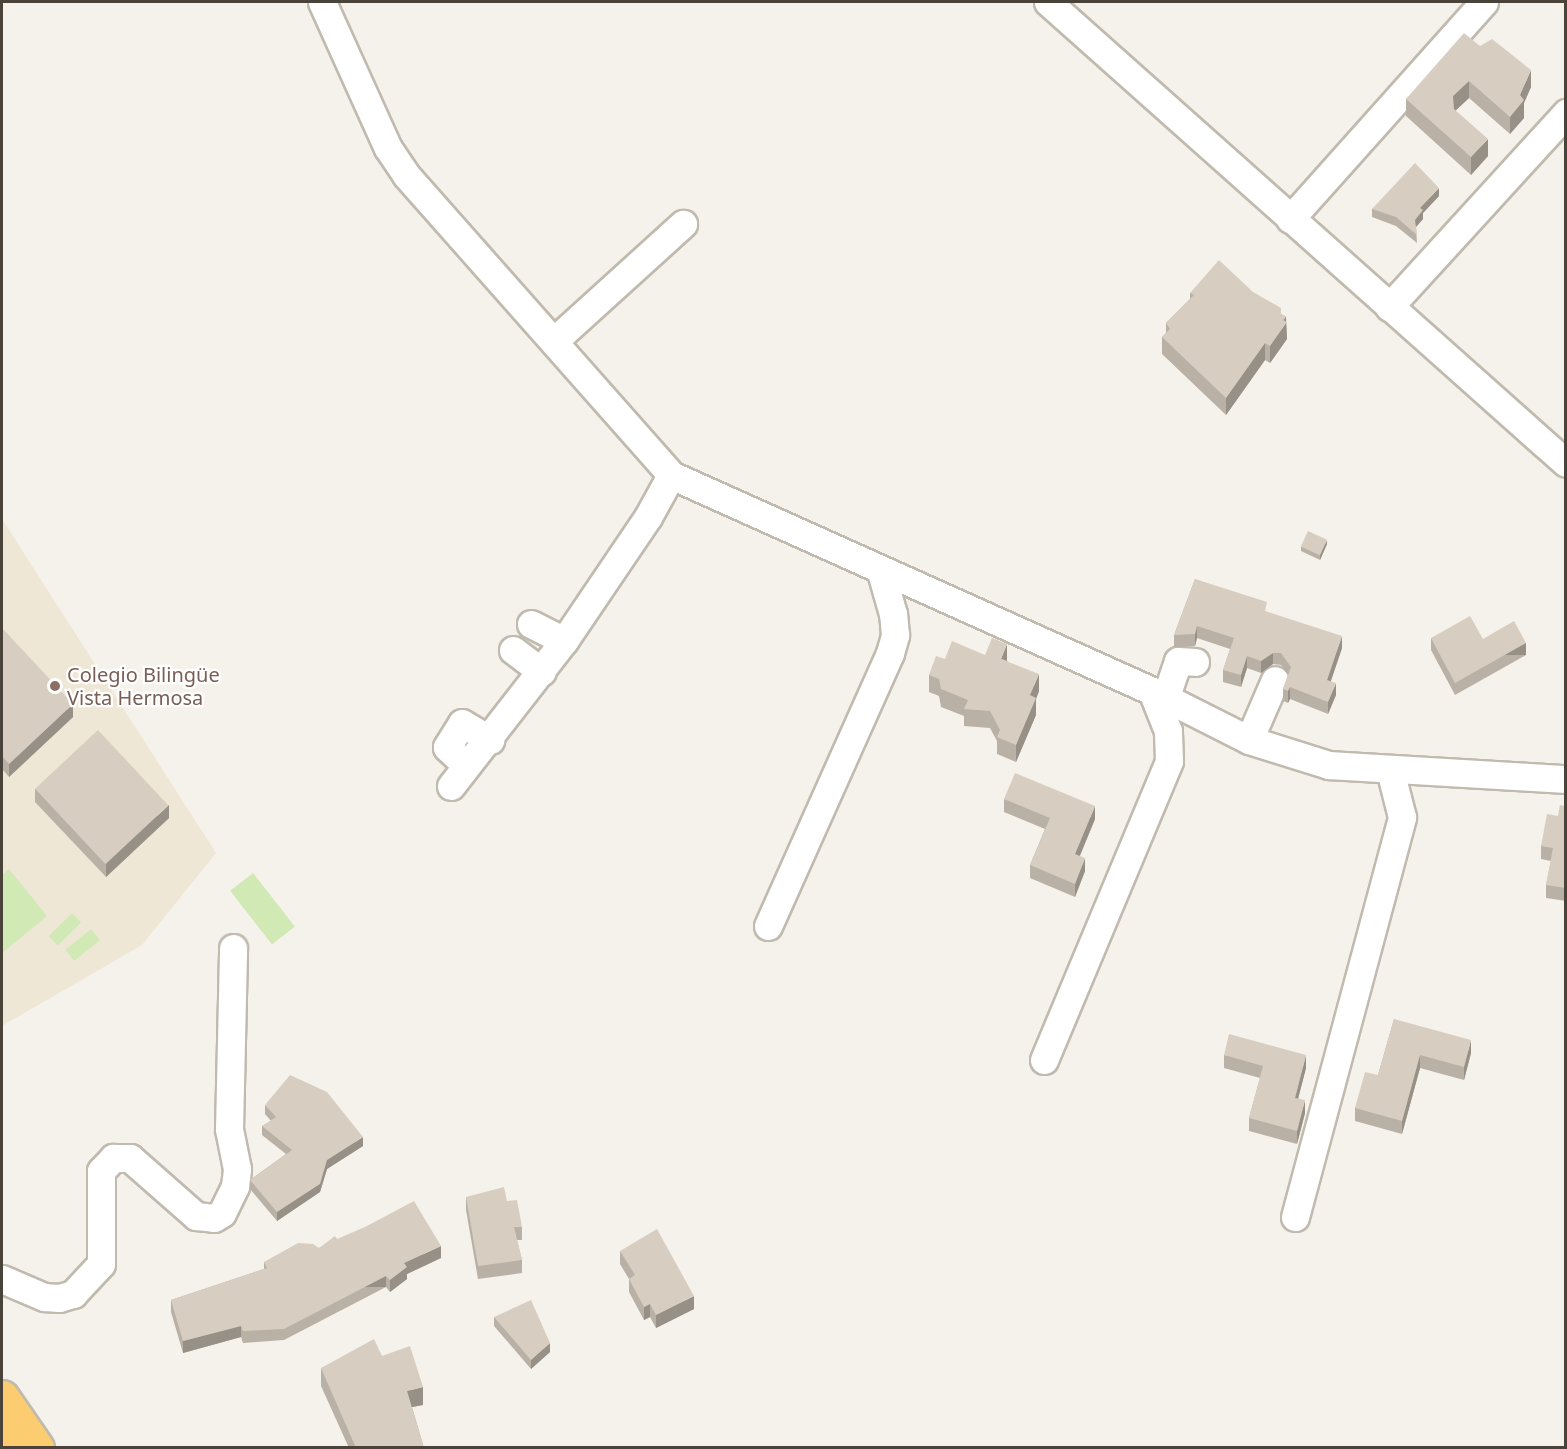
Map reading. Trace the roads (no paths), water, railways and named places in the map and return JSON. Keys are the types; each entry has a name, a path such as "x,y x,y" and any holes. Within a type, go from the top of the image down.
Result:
{"highway":[{"path":"2,1397 37,1448"},
{"path":"2,1440 7,1448"}],"street":[{"path":"322,2 388,148 406,175 555,340 671,475 881,572 1158,695 1250,740 1329,765 1566,779"},
{"path":"1048,2 1566,463"},
{"path":"1290,219 1484,2"},
{"path":"1389,307 1566,113"},
{"path":"555,340 602,282 683,224"},
{"path":"458,775 490,740 542,672 648,517 671,475"},
{"path":"768,926 890,653 895,635 893,614 881,572"},
{"path":"531,624 564,641"},
{"path":"513,650 542,672"},
{"path":"1044,1060 1169,760 1168,731 1158,695 1178,661 1194,663"},
{"path":"1250,740 1275,680"},
{"path":"1295,1217 1402,817 1390,770"},
{"path":"2,1279 44,1297 59,1298 73,1294 101,1264 101,1171 113,1158 130,1158 196,1216 214,1218 222,1213 234,1186 237,1169 229,1129 233,948"}],"place":[{"name":"Colegio Bilingüe Vista Hermosa","path":"55,686"}]}
